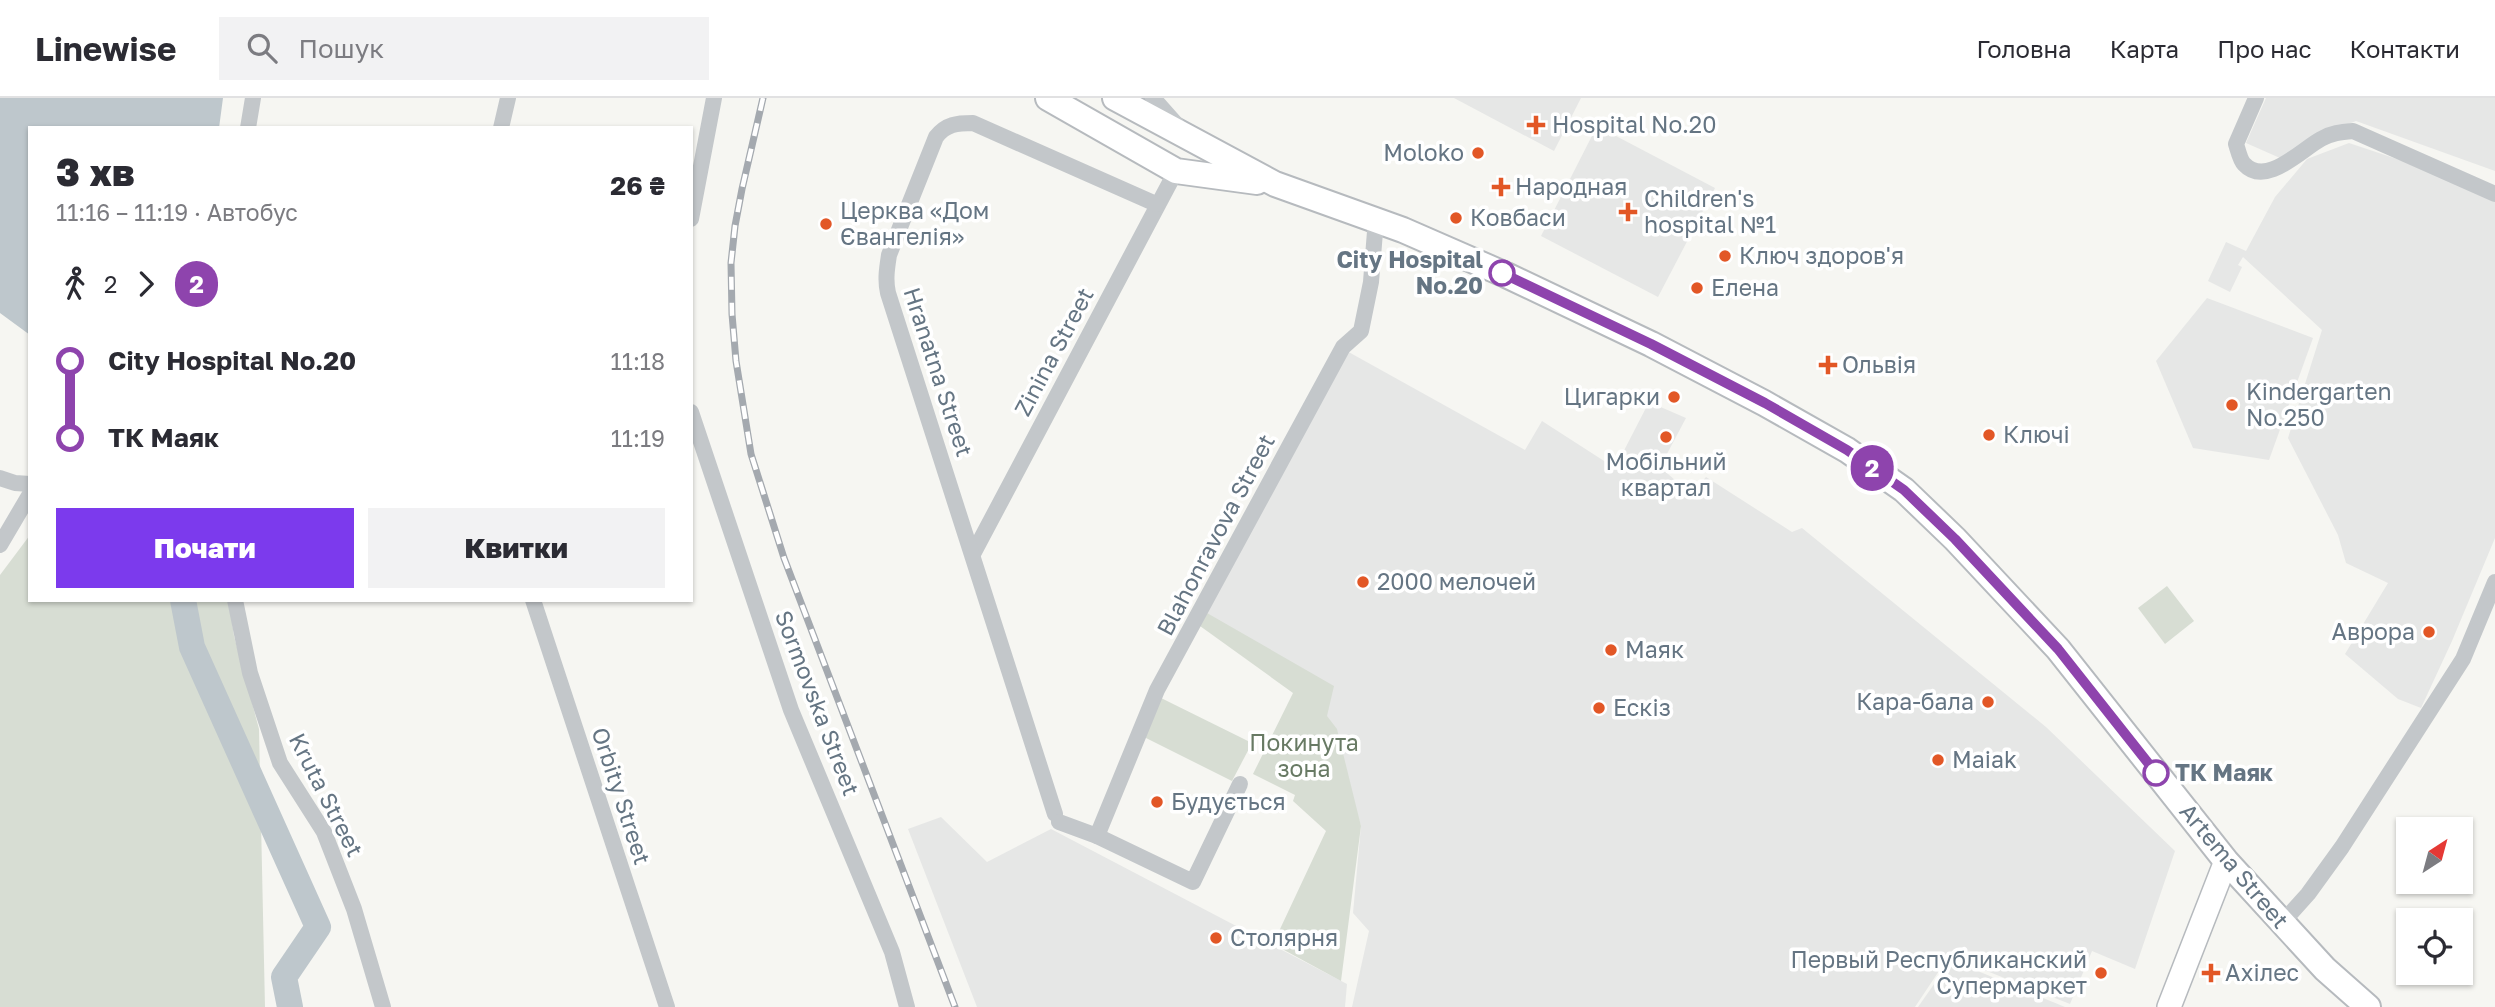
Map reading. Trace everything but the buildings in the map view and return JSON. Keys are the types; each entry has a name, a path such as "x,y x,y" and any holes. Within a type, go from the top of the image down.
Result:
{"main road":[{"name":"Artema Street","path":"1048,98 1176,171 1275,184"},
{"name":"Artema Street","path":"1115,98 1275,184 1376,219 1506,275 1651,344 1765,403 1847,450 1904,490 1955,539 2058,649 2227,861 2325,969 2368,1007"},
{"path":"1148,156 1170,161 1180,160 1191,140"}],"street":[{"path":"247,126 253,98"},
{"path":"501,126 508,98"},
{"path":"693,208 714,98"},
{"path":"1153,98 1191,140"},
{"path":"2256,98 2236,144 2243,164 2255,171 2274,170 2321,139 2337,132 2353,131 2495,194"},
{"name":"Hranatna Street","path":"1097,836 1057,818 886,282 889,255 936,137 944,127 973,123 1156,204"},
{"name":"Zinina Street","path":"973,554 1156,204 1176,171"},
{"name":"Blahonravova Street","path":"1097,836 1157,690 1343,347 1361,331 1371,282 1376,219"},
{"name":"Sormovska Street","path":"693,418 791,710 892,952 907,1007"},
{"path":"0,478 28,484"},
{"path":"0,545 28,497"},
{"path":"2282,923 2308,894 2342,847 2463,659 2495,582"},
{"name":"Kruta Street","path":"236,602 250,673 280,763 324,832 354,909 383,1007"},
{"name":"Orbity Street","path":"534,602 667,1007"},
{"path":"1097,836 1193,882 1240,784"},
{"path":"2169,1007 2227,861"}],"shaded area":[{"path":"0,98 223,98 219,126 28,126 28,334 0,313"},
{"name":"Hospital No.20","path":"1454,98 1581,98 1554,151"},
{"path":"2266,98 2495,98 2495,171 2356,121 2330,131 2280,158 2246,143"},
{"name":"Children's hospital №1","path":"1597,126 1715,188 1658,297 1541,236"},
{"path":"2349,143 2421,167 2495,202 2495,538 2421,708 2398,699 2345,654 2388,583 2346,563 2338,535 2288,438 2322,330 2243,257 2238,265 2242,267 2230,292 2208,281 2226,242 2246,251 2275,197 2307,159"},
{"name":"Kindergarten No.250","path":"2207,298 2313,338 2269,460 2193,448 2156,361"},
{"name":"Маяк","path":"1345,350 1525,450 1542,421 1615,468 1649,402 1686,418 1660,467 1691,494 1706,477 1792,532 1802,528 2046,727 2175,851 2135,969 2092,951 2070,1004 1949,956 1915,1007 1352,1007 1369,931 1353,913 1361,826 1328,718 1207,613"},
{"path":"941,817 987,862 1051,829 1347,984 1345,1007 977,1007 908,829"},
{"path":"1951,960 2065,1007 1918,1007"}],"green space":[{"path":"28,538 28,602 229,602 234,636 259,729 265,1007 0,1007 0,575"},
{"path":"2167,586 2194,621 2165,644 2138,608"},
{"name":"Покинута зона","path":"1207,613 1334,686 1327,716 1337,729 1361,826 1341,981 1273,944 1326,831 1293,801 1295,795 1253,774 1293,693 1200,626"},
{"name":"Покинута зона","path":"1159,697 1252,743 1232,781 1144,737"}],"waterway":[{"path":"183,602 192,647 318,927 284,977 290,1007"}],"railway":[{"path":"763,98 742,189 731,263 736,361 751,454 784,558 955,1007"}],"bus line":[{"name":"2","path":"1502,273 1651,344 1765,403 1847,450 1904,490 1955,539 2058,649 2156,773"}],"place":[{"name":"Hospital No.20","path":"1536,125"},
{"name":"Moloko","path":"1478,153"},
{"name":"Народная","path":"1501,187"},
{"name":"Children's hospital №1","path":"1628,212"},
{"name":"Ковбаси","path":"1456,218"},
{"name":"Церква «Дом Євангелія»","path":"826,224"},
{"name":"Ключ здоров'я","path":"1725,256"},
{"name":"City Hospital No.20","path":"1502,273"},
{"name":"Елена","path":"1697,288"},
{"name":"Ольвія","path":"1828,365"},
{"name":"Цигарки","path":"1674,397"},
{"name":"Kindergarten No.250","path":"2232,405"},
{"name":"Ключі","path":"1989,435"},
{"name":"Мобільний квартал","path":"1666,437"},
{"name":"2000 мелочей","path":"1363,582"},
{"name":"Аврора","path":"2429,632"},
{"name":"Маяк","path":"1611,650"},
{"name":"Кара-бала","path":"1988,702"},
{"name":"Ескіз","path":"1599,708"},
{"name":"Maiak","path":"1938,760"},
{"name":"ТК Маяк","path":"2156,773"},
{"name":"Будується","path":"1157,802"},
{"name":"Столярня","path":"1216,938"},
{"name":"Первый Республиканский Супермаркет","path":"2101,973"},
{"name":"Ахілес","path":"2211,973"}]}
